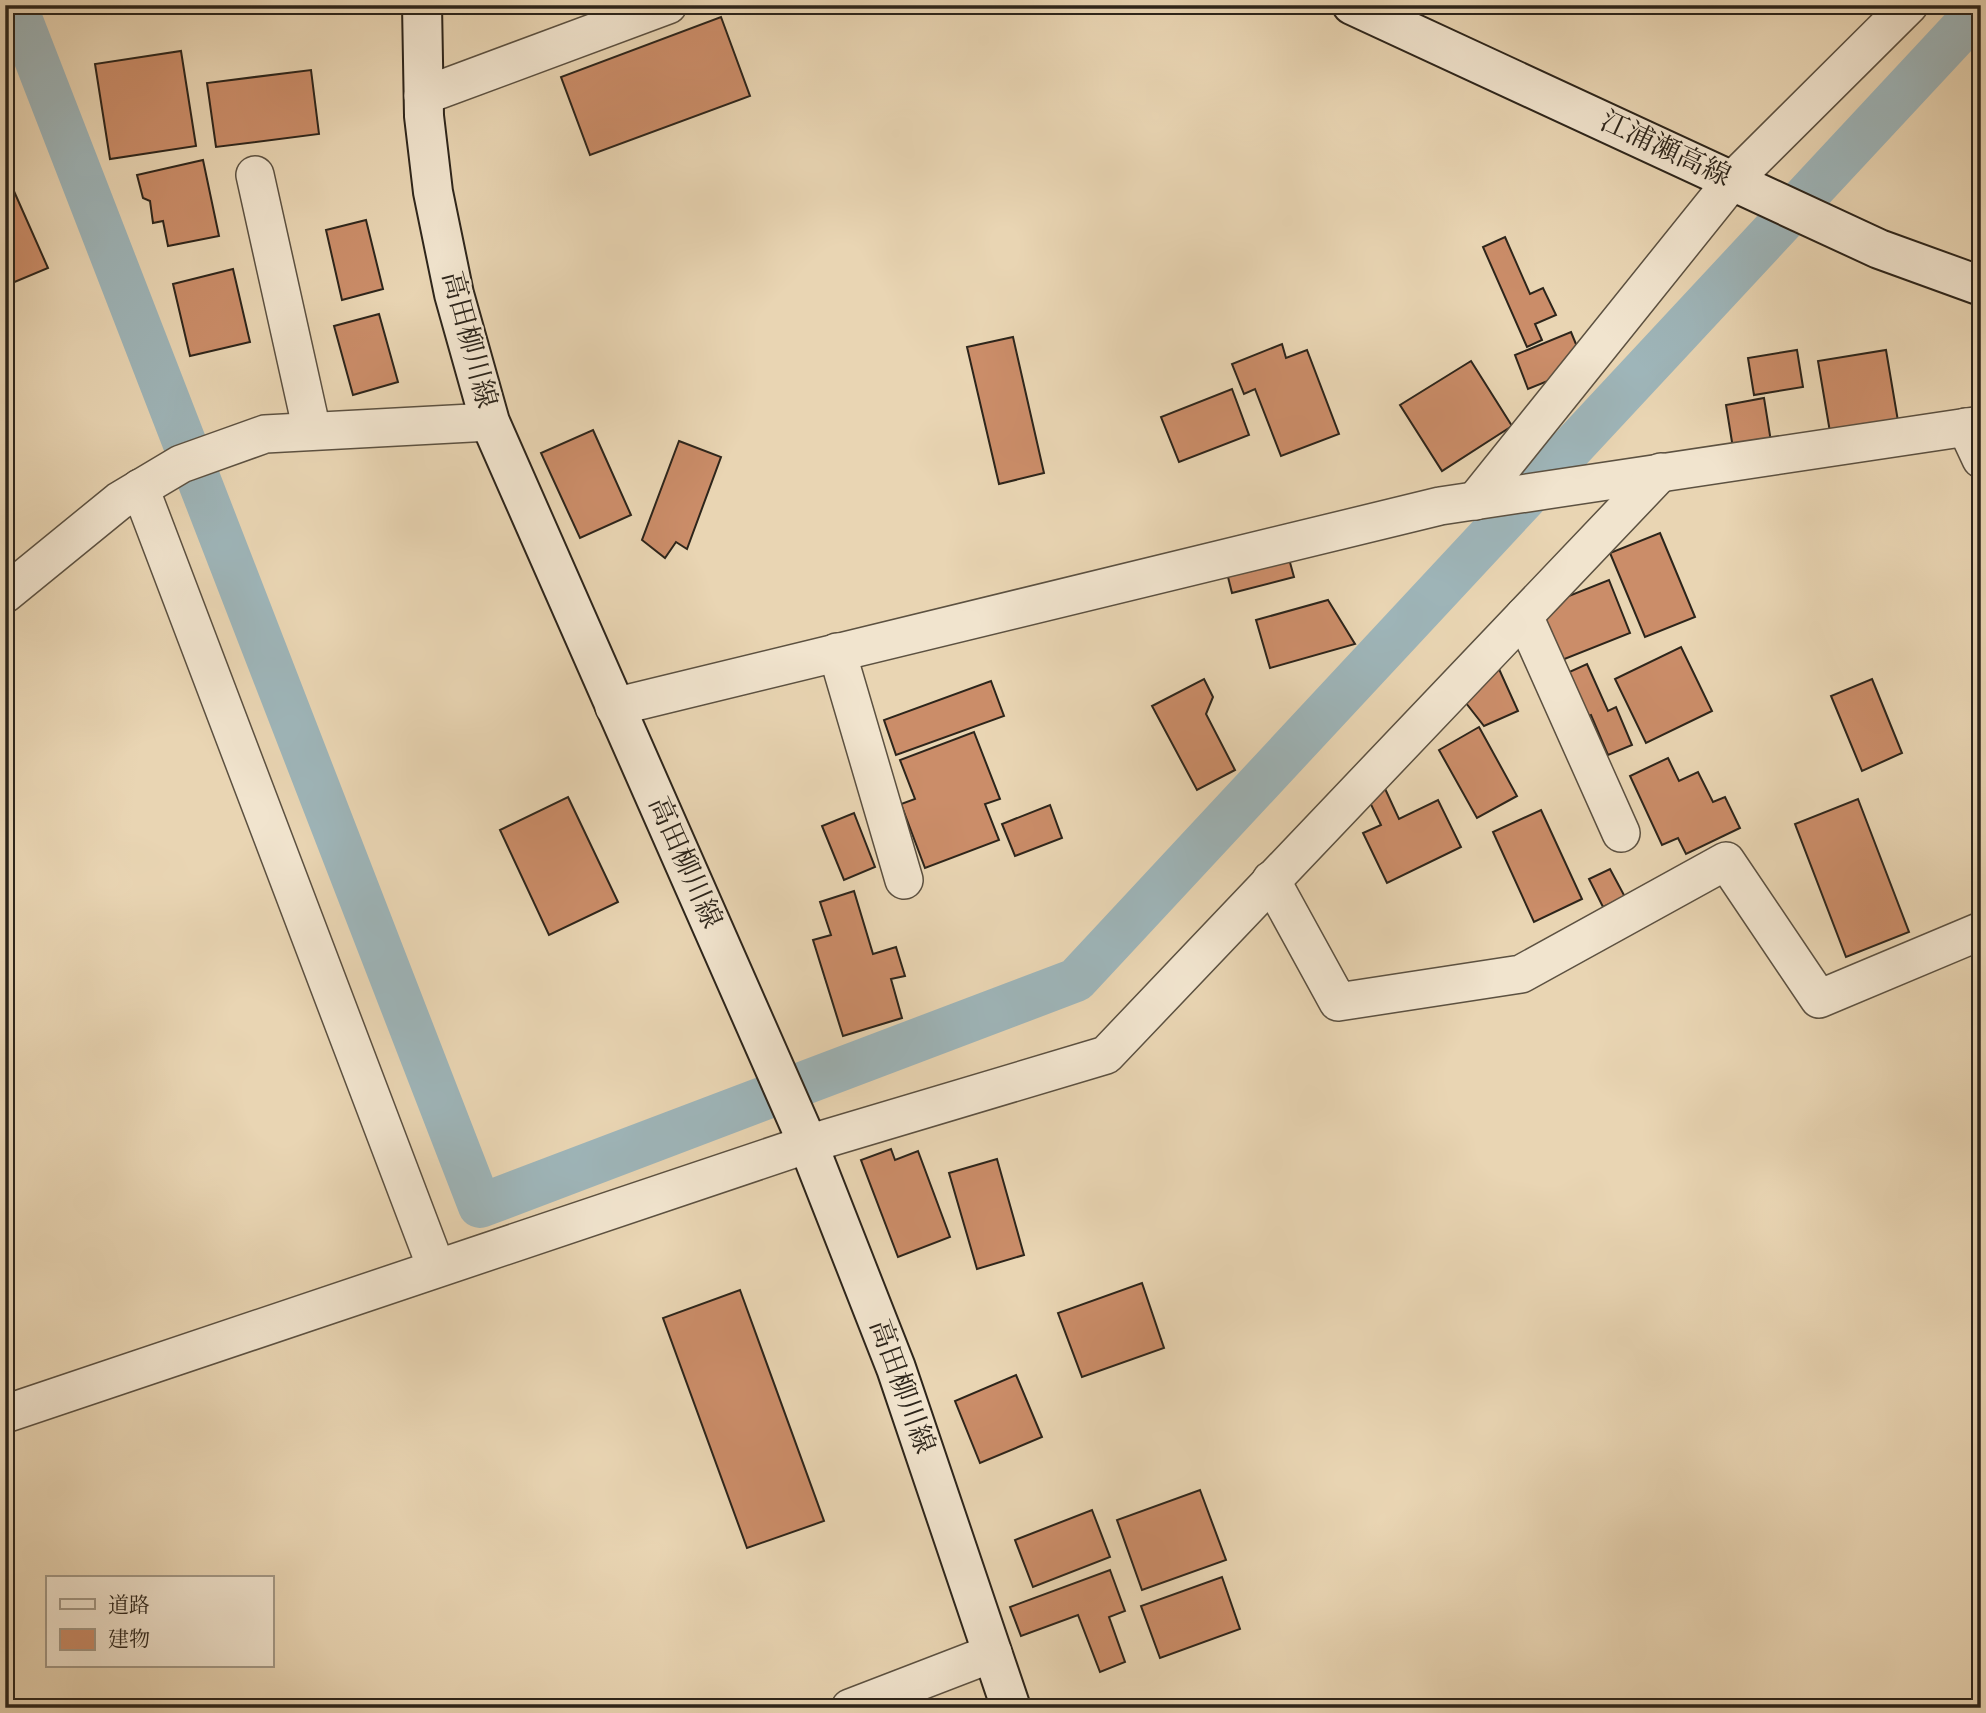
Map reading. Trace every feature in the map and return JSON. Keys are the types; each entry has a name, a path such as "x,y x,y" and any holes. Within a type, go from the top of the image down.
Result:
{"main road":[{"name":"高田柳川線","path":"422,5 423,96 433,191 454,294 490,422 808,1144 896,1368 1011,1708"},
{"name":"江浦瀬高線","path":"1352,5 1879,249 1981,286"}],"street":[{"path":"423,96 668,5"},
{"path":"1458,504 1747,188 1909,5"},
{"path":"255,175 312,431"},
{"path":"5,594 129,495 181,464 265,434 490,422"},
{"path":"614,707 1458,504 1661,472 1976,437"},
{"path":"5,1414 808,1144 1105,1055 1661,472"},
{"path":"129,495 436,1267"},
{"path":"1524,615 1621,833"},
{"path":"837,652 904,880"},
{"path":"1271,880 1338,1002 1521,974 1726,860 1819,999 1981,931"},
{"path":"850,1708 993,1653"}],"building":[{"path":"721,17 750,96 590,155 561,77"},
{"path":"181,51 196,146 110,159 95,64"},
{"path":"311,70 319,134 216,147 207,83"},
{"path":"203,160 219,236 168,246 163,221 153,223 150,201 143,198 137,175"},
{"path":"13,189 48,268 5,286 5,192"},
{"path":"366,220 383,289 342,300 326,230"},
{"path":"1505,237 1530,294 1543,288 1556,315 1535,324 1542,340 1527,347 1483,247"},
{"path":"233,269 250,342 190,356 173,284"},
{"path":"379,314 398,382 353,395 334,326"},
{"path":"1571,332 1585,366 1528,389 1515,355"},
{"path":"1013,337 1044,473 999,484 967,347"},
{"path":"1282,344 1286,358 1307,350 1339,434 1281,456 1255,389 1244,394 1232,364"},
{"path":"1797,350 1803,387 1754,395 1748,358"},
{"path":"1886,350 1899,427 1831,438 1818,361"},
{"path":"1471,361 1512,426 1442,471 1400,405"},
{"path":"1232,389 1249,435 1179,462 1161,417"},
{"path":"1764,398 1776,473 1738,479 1726,405"},
{"path":"593,430 631,515 580,538 541,453"},
{"path":"679,441 721,457 687,549 676,542 665,558 642,540"},
{"path":"1660,533 1695,617 1645,637 1610,553"},
{"path":"1286,548 1294,577 1232,593 1225,565"},
{"path":"1609,580 1630,633 1557,662 1536,609"},
{"path":"1328,600 1355,644 1270,668 1256,620"},
{"path":"1681,647 1712,711 1646,743 1615,679"},
{"path":"1494,658 1518,711 1484,726 1455,689"},
{"path":"1587,664 1608,711 1616,707 1632,745 1608,755 1591,715 1565,726 1545,683"},
{"path":"1204,679 1213,697 1206,714 1235,770 1197,790 1152,706"},
{"path":"1872,679 1902,753 1862,771 1831,696"},
{"path":"991,681 1004,716 896,755 884,720"},
{"path":"1479,727 1517,796 1477,818 1439,750"},
{"path":"974,732 1000,799 985,804 999,840 925,868 901,804 915,799 900,760"},
{"path":"1668,758 1679,781 1698,772 1713,802 1725,797 1740,828 1686,854 1678,838 1662,845 1630,776"},
{"path":"1381,780 1399,819 1438,800 1461,847 1387,883 1363,833 1381,825 1363,788"},
{"path":"568,797 618,902 549,935 500,830"},
{"path":"1858,799 1909,932 1846,957 1795,824"},
{"path":"1050,805 1062,838 1015,856 1002,824"},
{"path":"1541,810 1582,899 1534,922 1493,832"},
{"path":"854,813 875,867 844,880 822,826"},
{"path":"1610,869 1625,897 1603,907 1589,879"},
{"path":"854,891 873,954 896,947 905,976 891,979 902,1018 843,1036 813,940 831,935 820,902"},
{"path":"891,1149 895,1160 918,1151 950,1237 898,1257 861,1160"},
{"path":"997,1159 1024,1255 977,1269 949,1173"},
{"path":"1142,1283 1164,1348 1082,1377 1058,1313"},
{"path":"740,1290 824,1521 747,1548 663,1318"},
{"path":"1016,1375 1042,1437 980,1463 955,1401"},
{"path":"1200,1490 1226,1560 1142,1590 1117,1520"},
{"path":"1092,1510 1110,1557 1033,1587 1015,1540"},
{"path":"1110,1570 1125,1611 1109,1617 1125,1662 1100,1672 1078,1615 1021,1636 1010,1607"},
{"path":"1222,1577 1240,1629 1160,1658 1141,1606"}],"waterway":[{"path":"15,5 480,1206 1076,980 1981,8"}]}
